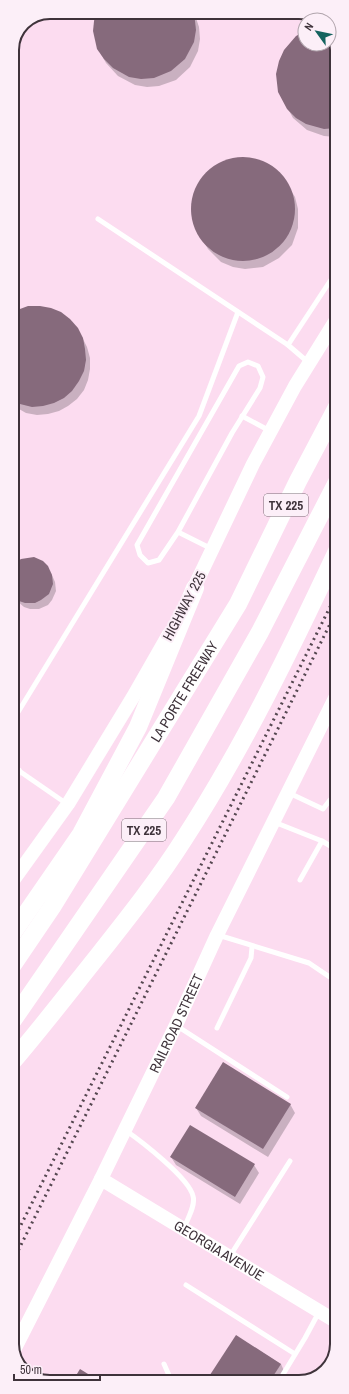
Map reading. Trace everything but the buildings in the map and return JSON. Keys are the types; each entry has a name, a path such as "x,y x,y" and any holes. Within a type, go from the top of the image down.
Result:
{"highway":[{"name":"LA PORTE FREEWAY","path":"19,956 52,907 238,604 330,419"},
{"name":"TX 225","path":"19,1010 166,798 260,632 330,494"},
{"path":"19,1053 141,901 184,840 247,734 330,566"},
{"path":"19,924 81,834 138,727 195,588"}],"street":[{"name":"HIGHWAY 225","path":"19,872 68,804 133,698 195,588 253,464 295,386 330,330"},
{"name":"RAILROAD STREET","path":"19,1340 101,1179 176,1025 217,935 330,708"},
{"name":"GEORGIA AVENUE","path":"101,1179 330,1318"}],"lane":[{"path":"98,219 288,345 302,355 309,363"},
{"path":"288,345 330,281"},
{"path":"19,711 199,416 238,312"},
{"path":"248,362 258,366 263,377 260,388 242,416 178,532 159,560 148,562 140,555 137,545 239,366 248,362"},
{"path":"242,416 271,431"},
{"path":"178,532 213,550"},
{"path":"19,770 68,804"},
{"path":"289,793 323,809 330,800"},
{"path":"274,822 330,846"},
{"path":"300,880 322,842"},
{"path":"217,935 252,947 309,963 330,977"},
{"path":"217,1028 251,958 252,947"},
{"path":"176,1025 287,1098"},
{"path":"124,1130 146,1145 187,1184 194,1197 193,1206 184,1229"},
{"path":"229,1257 290,1161"},
{"path":"186,1285 295,1354"},
{"path":"283,1375 320,1312"},
{"path":"164,1364 169,1375"}],"railway":[{"path":"19,1229 330,607"},
{"path":"19,1249 330,624"}]}
